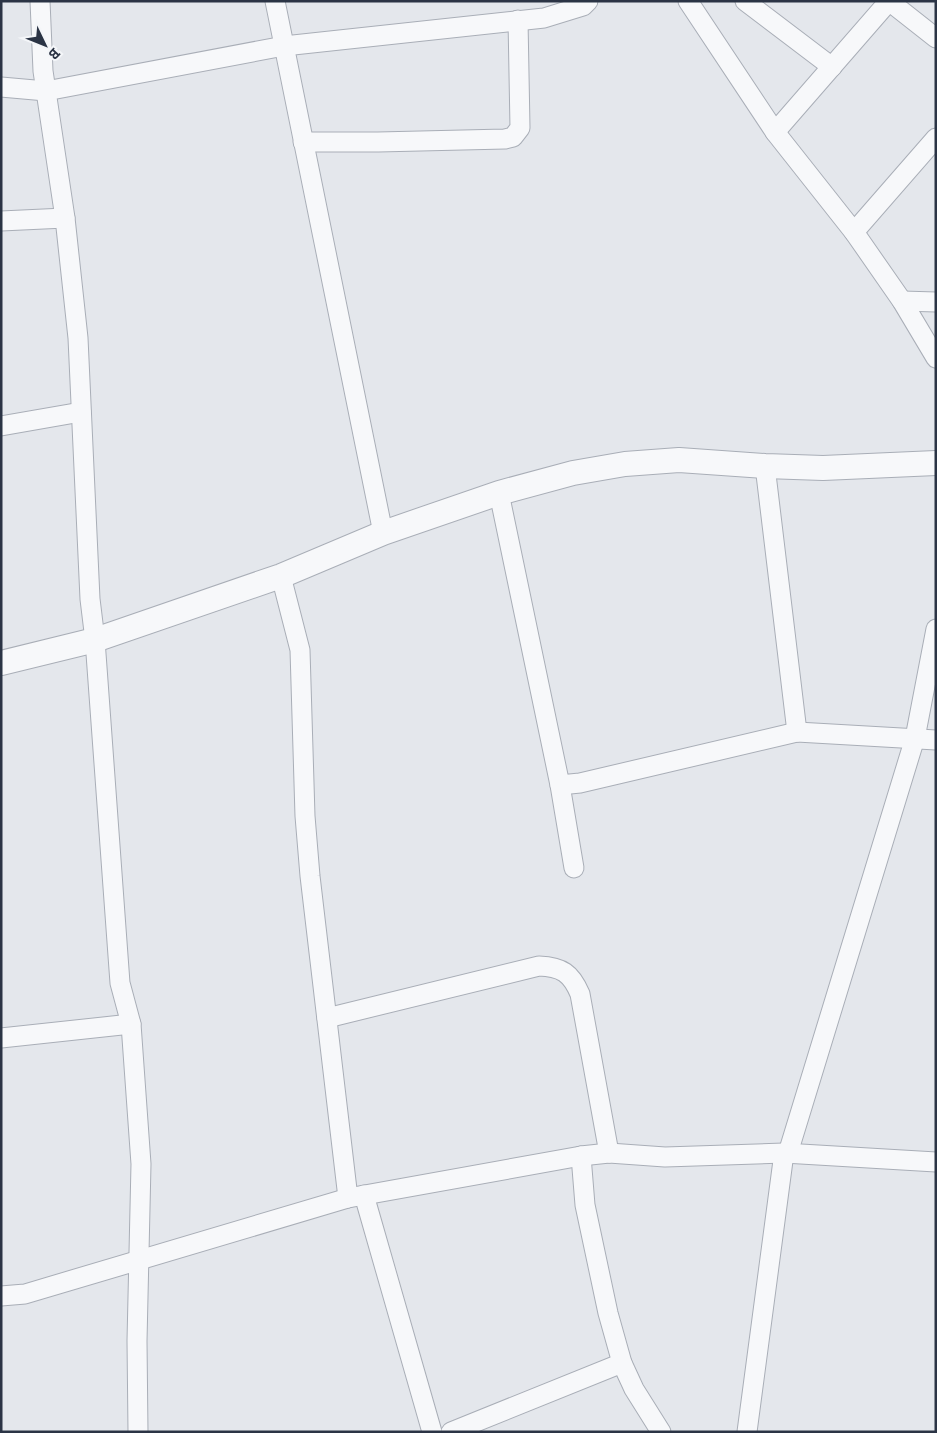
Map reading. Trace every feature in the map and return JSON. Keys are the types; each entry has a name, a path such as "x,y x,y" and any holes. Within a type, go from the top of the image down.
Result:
{"street":[{"path":"40,1 46,91 64,218 78,338 90,598 95,640 120,983 131,1024 141,1164 137,1341 138,1432"},
{"path":"275,1 383,533"},
{"path":"1,87 46,91 284,46 544,18 583,6 588,1"},
{"path":"688,1 774,132 854,232 902,301 936,358"},
{"path":"745,1 832,66"},
{"path":"774,132 889,1 936,38"},
{"path":"303,142 505,139 513,137 520,128 518,20"},
{"path":"854,232 936,138"},
{"path":"1,221 64,218"},
{"path":"902,301 936,302"},
{"path":"1,426 82,412"},
{"path":"1,663 95,640 281,576 383,533 499,493 573,472 625,464 679,460 823,468 936,463"},
{"path":"765,466 797,732"},
{"path":"499,493 560,785 574,868"},
{"path":"281,576 300,650 308,847 327,1018 356,1197 432,1432"},
{"path":"747,1432 786,1153 915,738 936,629"},
{"path":"560,785 580,783 797,732 936,740"},
{"path":"327,1018 540,966 554,966 567,974 574,982 580,994 609,1153"},
{"path":"1,1038 131,1024"},
{"path":"1,1296 25,1294 356,1197 581,1156 609,1153 665,1157 786,1153 936,1162"},
{"path":"581,1156 585,1205 608,1313 622,1364 634,1389 661,1432"},
{"path":"451,1432 622,1364"}]}
